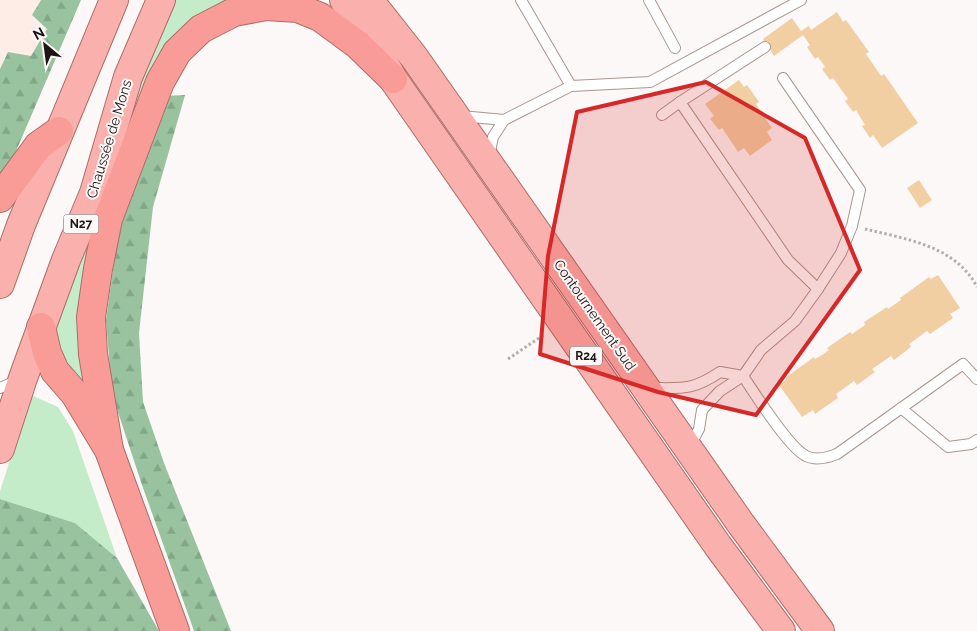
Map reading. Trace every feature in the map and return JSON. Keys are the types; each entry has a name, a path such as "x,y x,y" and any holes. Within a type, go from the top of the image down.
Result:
{"highway":[{"path":"0,284 21,225 114,0"},
{"name":"Chaussée de Mons","path":"0,449 12,383 42,327 66,260 94,193 128,77 161,0"},
{"name":"R24","path":"344,0 369,36 392,79 718,546 781,631"},
{"name":"Contournement Sud","path":"369,0 414,57 688,449 820,631"},
{"path":"109,450 93,354 91,317 98,269 108,219 160,82 176,52 201,29 234,12 266,6 298,8 320,18 358,45 392,79"},
{"path":"0,198 38,146 59,131"},
{"path":"42,327 47,353 55,371 75,394 88,413 109,450 175,631"}],"lane":[{"path":"521,0 571,86"},
{"path":"649,0 675,48"},
{"path":"455,115 479,119 504,120 571,86 650,82 801,0"},
{"path":"662,115 765,48"},
{"path":"688,449 698,429 702,410 720,391 743,376 762,350 795,321 841,253 852,226 860,190 783,78"},
{"path":"680,102 788,260 818,289"},
{"path":"488,162 493,138 504,120"},
{"path":"645,388 687,388 706,382 720,372 743,376 793,447 807,457 823,459 836,454 963,364 977,379"},
{"path":"901,408 948,447 971,444 977,440"}],"path":[{"path":"852,226 926,245 950,256 970,274 977,287"},
{"path":"508,359 562,322"}],"highlighted area":[{"path":"706,82 805,138 860,270 756,415 658,392 540,354 548,256 577,112"}],"shaded area":[{"path":"0,0 41,0 32,15 47,29 31,57 8,52 0,69"}],"green space":[{"path":"41,0 81,0 13,158 0,174 0,69 8,52 31,56 47,29 32,15"},
{"path":"172,0 266,0 207,17 108,197 91,390 62,371 53,324 143,73"},
{"path":"185,95 153,207 139,333 143,402 164,463 231,631 194,631 112,394 106,320 117,241 139,164 163,96"},
{"path":"31,395 58,407 73,431 117,558 75,523 0,499 0,491"},
{"path":"0,499 75,523 117,558 159,631 0,631"}],"building":[{"path":"837,12 843,22 846,20 869,52 866,54 881,76 884,74 918,123 882,148 873,135 870,138 862,126 865,125 856,110 853,112 845,101 848,99 833,78 830,80 822,69 825,67 818,57 815,59 807,47 810,45 803,35 774,56 763,39 792,18 801,31 809,26 811,30"},
{"path":"739,80 744,87 747,85 759,102 756,104 772,128 767,132 772,140 750,156 744,148 738,152 722,128 719,130 710,119 714,116 705,104"},
{"path":"919,180 932,200 920,208 907,188"},
{"path":"938,275 960,308 950,314 953,318 930,334 927,331 909,344 911,347 894,360 891,356 872,369 875,372 857,385 854,381 836,394 838,398 815,414 813,410 802,417 779,385 786,380 785,378 814,357 815,359 822,355 829,350 827,348 850,332 852,334 865,325 864,322 901,300 900,298 929,277 931,279"}]}
